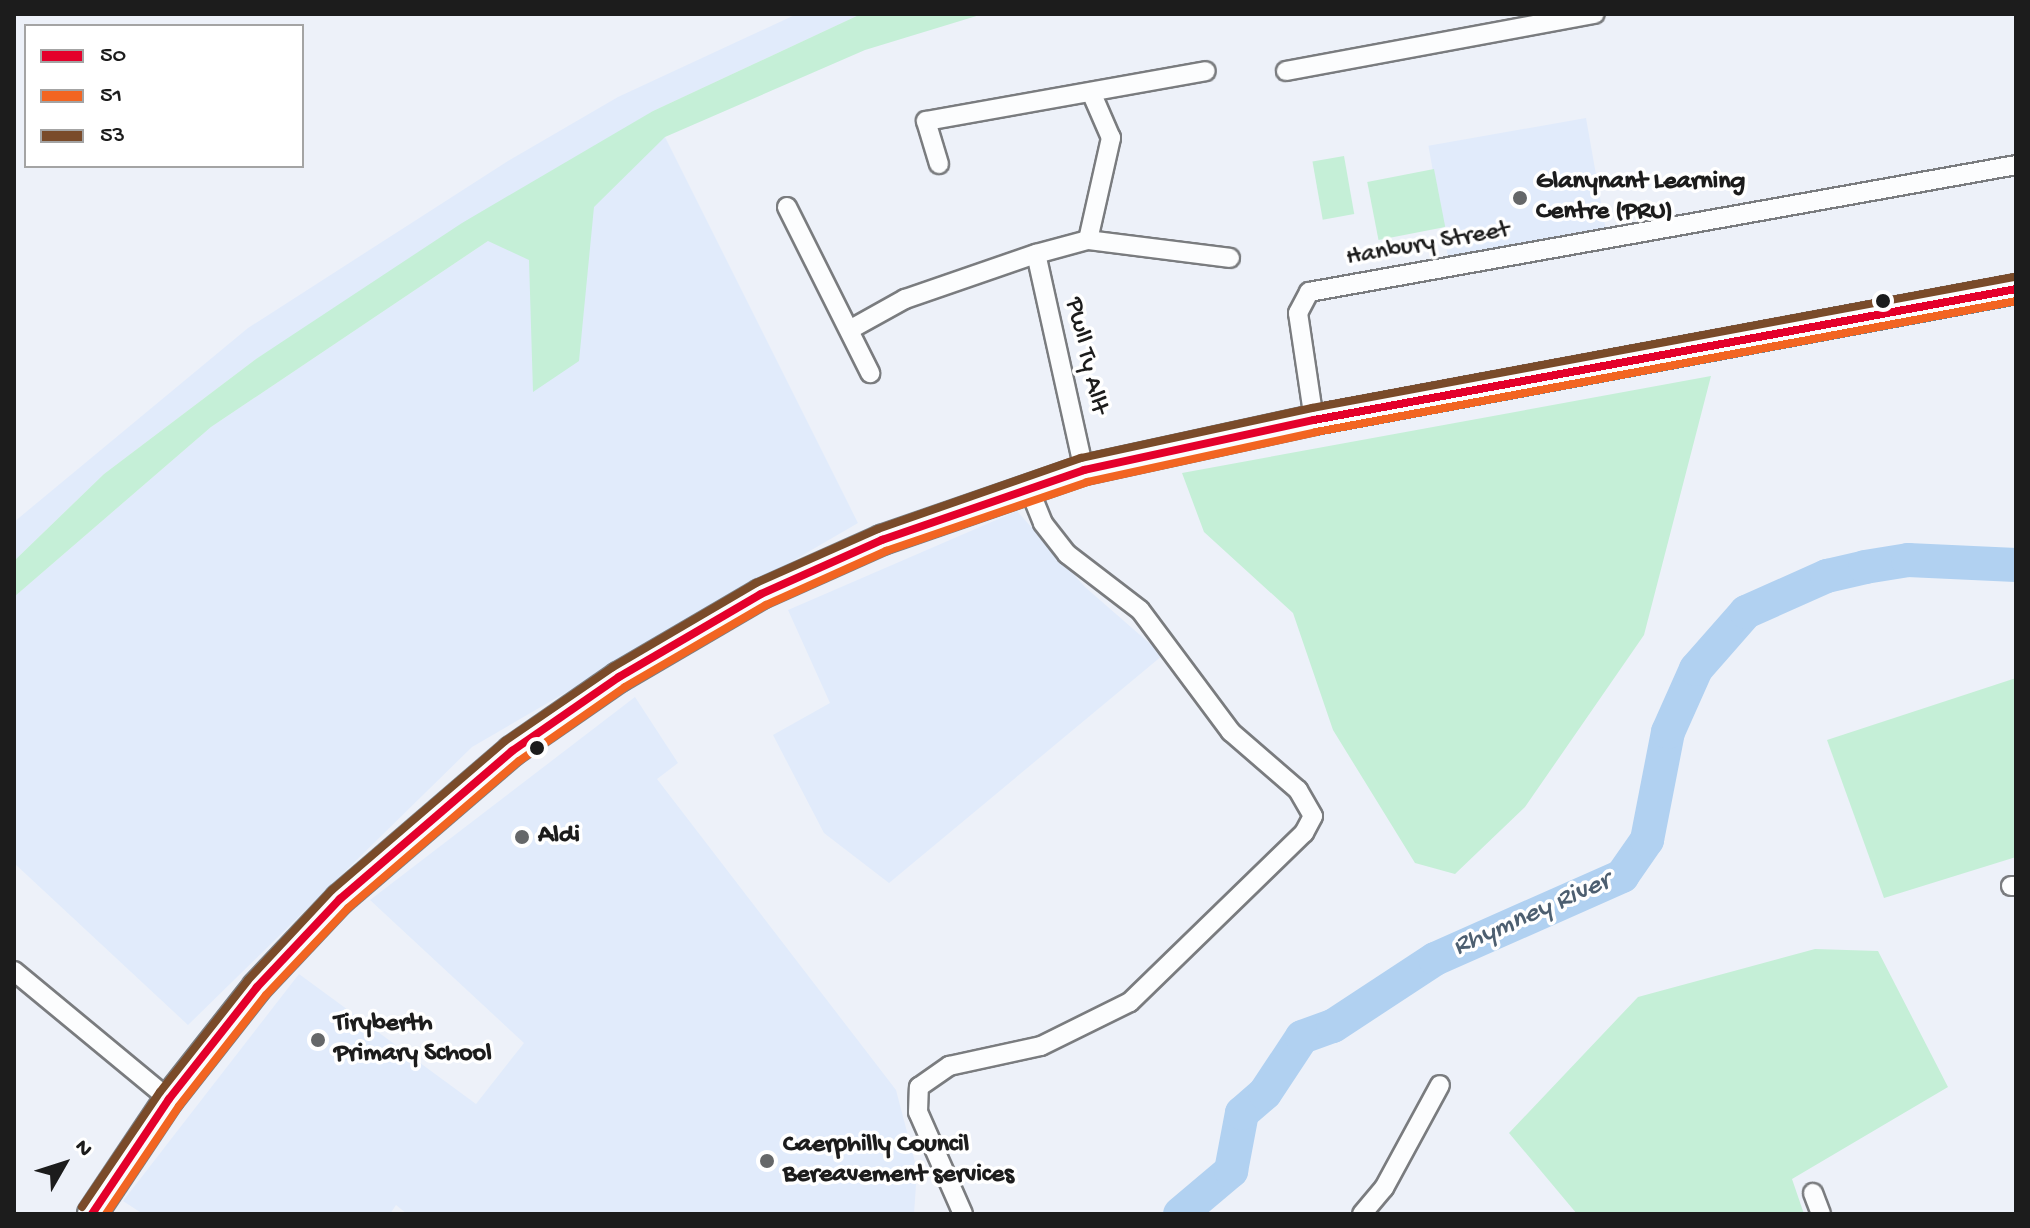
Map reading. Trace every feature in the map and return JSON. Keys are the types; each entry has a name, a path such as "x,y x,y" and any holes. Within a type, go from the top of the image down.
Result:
{"main road":[{"path":"92,1214 169,1099 257,987 340,899 429,818 524,742 619,677 761,594 882,540 1084,470 1314,420 2016,289"}],"street":[{"path":"1286,71 1595,14"},
{"path":"939,164 926,121 1206,71"},
{"path":"1088,240 1111,138 1091,92"},
{"name":"Hanbury Street","path":"1314,420 1298,313 1309,292 2016,165"},
{"path":"787,207 851,329 870,373"},
{"path":"851,329 905,299 1036,254 1088,240 1230,258"},
{"name":"Pwll Ty Allt","path":"1036,254 1084,470"},
{"path":"963,1214 918,1112 919,1087 949,1066 1041,1046 1130,1002 1304,833 1313,816 1298,790 1231,732 1140,610 1067,554 1043,523 1029,488"},
{"path":"14,971 169,1099"},
{"path":"1362,1214 1384,1188 1440,1085"},
{"path":"1813,1193 1821,1214"}],"shaded area":[{"path":"797,14 861,14 653,111 256,359 104,474 14,561 14,522 248,328 508,161 618,97"},
{"name":"Glanynant Learning Centre (PRU)","path":"1586,118 1608,240 1450,268 1428,146"},
{"path":"665,137 858,523 472,747 188,1025 14,863 14,597 211,427 488,241"},
{"path":"1017,511 1085,587 1163,655 889,883 824,833 773,735 830,703 788,610"},
{"path":"635,697 678,763 657,779 896,1090 917,1170 914,1214 407,1214 396,1205 390,1214 143,1214 123,1201 299,974 476,1104 524,1043 370,900"}],"green space":[{"path":"861,14 983,14 865,50 665,137 594,207 579,361 533,392 529,260 488,241 211,427 14,597 14,561 104,474 256,359 462,223 653,111"},
{"path":"1344,156 1354,214 1323,220 1312,162"},
{"path":"1434,169 1445,227 1379,240 1367,182"},
{"path":"1711,376 1644,635 1525,807 1455,874 1415,863 1333,730 1293,613 1204,532 1182,473"},
{"path":"2016,678 2016,857 1884,898 1827,740"},
{"path":"1815,949 1878,951 1948,1087 1792,1179 1804,1214 1577,1214 1509,1133 1638,997"}],"waterway":[{"name":"Rhymney River","path":"1180,1214 1231,1171 1242,1113 1265,1093 1302,1037 1333,1026 1435,959 1622,876 1647,840 1668,732 1696,669 1746,612 1827,576 1865,567 1908,560 2016,565"}],"transit line":[{"name":"53","path":"82,1207 160,1092 248,980 332,890 505,741 613,667 756,583 878,529 1081,458 1312,408 2014,277"},
{"name":"50","path":"92,1214 169,1099 257,987 340,899 512,751 619,677 761,594 882,540 1084,470 1314,420 2016,289"},
{"name":"51","path":"106,1214 179,1106 266,995 348,908 519,761 625,687 766,605 886,551 1087,482 1316,432 2016,301"}],"place":[{"name":"Glanynant Learning Centre (PRU)","path":"1520,198"},
{"name":"Aldi","path":"522,837"},
{"name":"Tiryberth Primary School","path":"318,1040"},
{"name":"Caerphilly Council Bereavement services","path":"767,1161"}]}
